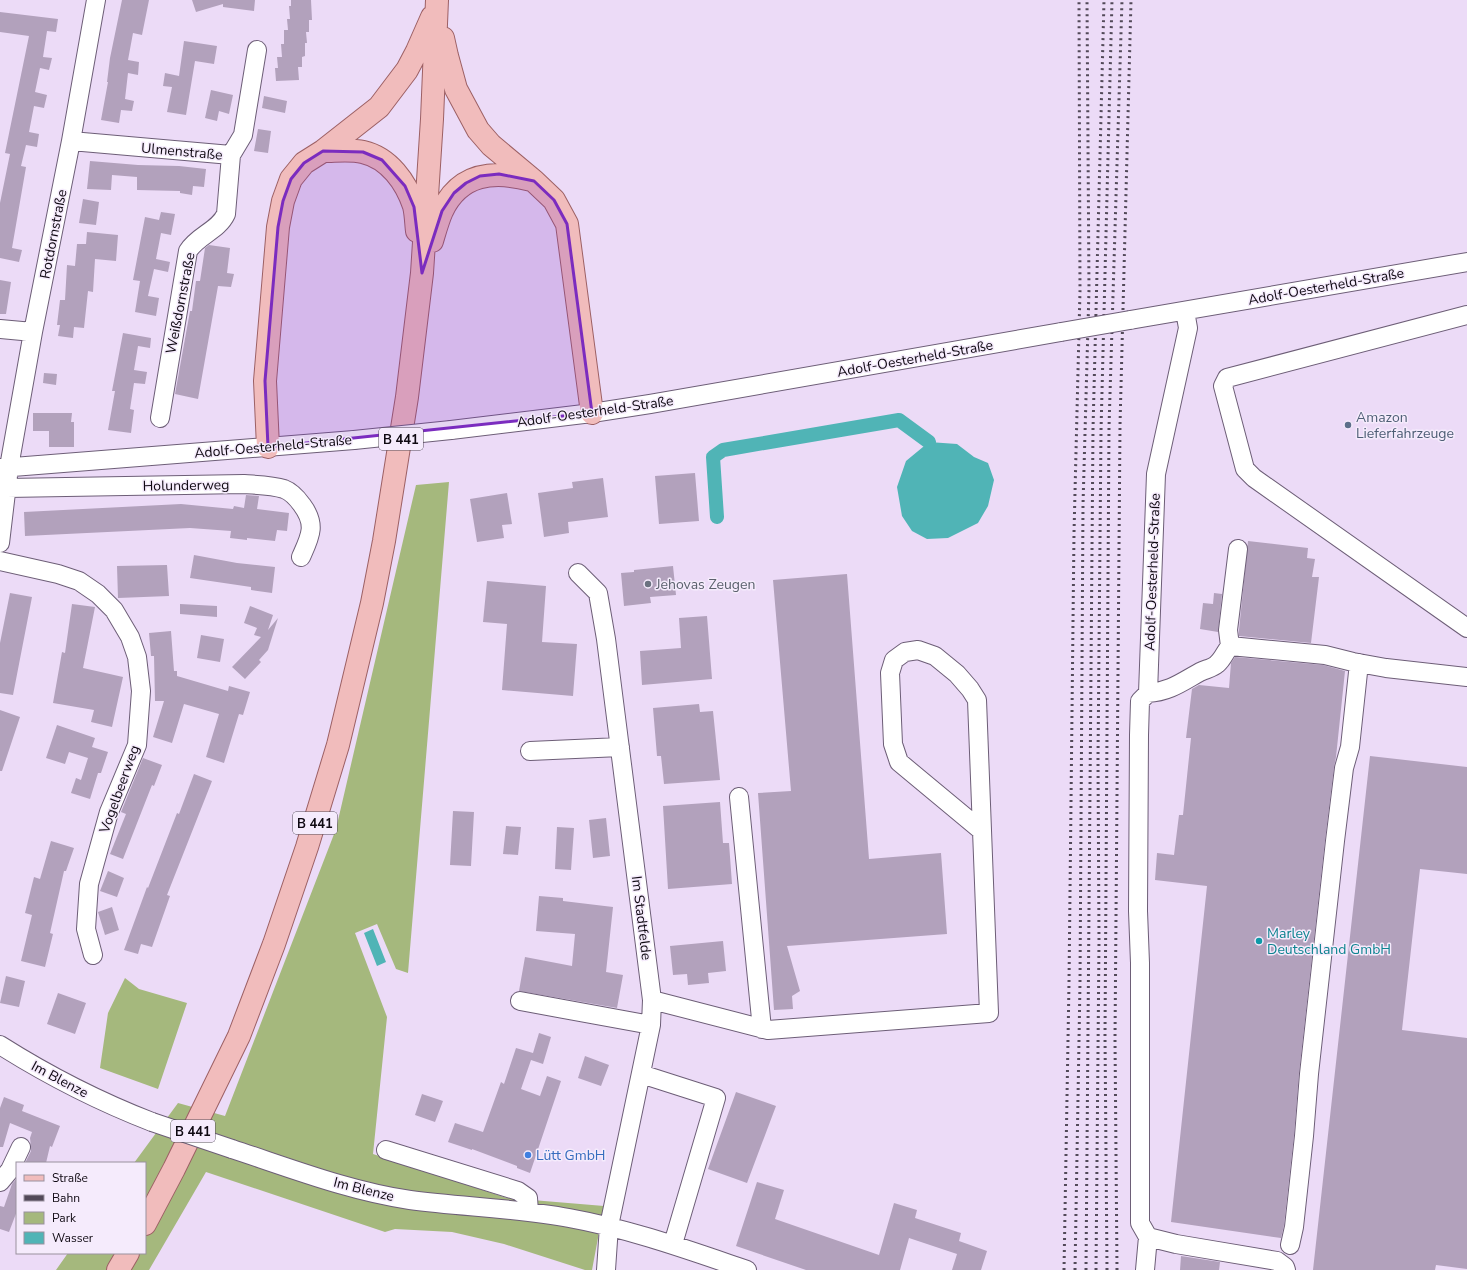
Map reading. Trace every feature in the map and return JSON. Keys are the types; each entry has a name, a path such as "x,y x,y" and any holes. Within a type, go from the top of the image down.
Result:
{"main road":[{"path":"268,447 265,381 278,227 283,201 291,179 304,163 323,151 379,107 407,70 417,51 437,3"},
{"path":"437,3 447,56 456,90 470,117 478,130 492,145 554,200 567,224 592,413"},
{"name":"B 441","path":"146,1222 174,1169 239,1036 274,944 307,847 338,745 372,603 384,541 407,397 422,273 432,119 437,3"},
{"path":"323,151 363,152 382,160 393,170 404,186 414,207 422,273"},
{"path":"422,273 442,211 454,193 466,183 480,176 499,174 521,177 534,181"},
{"path":"118,1270 127,1254"}],"street":[{"name":"Rotdornstraße","path":"0,543 7,488 4,468 71,142 96,0"},
{"name":"Ulmenstraße","path":"71,142 231,155 243,135 257,50"},
{"name":"Weißdornstraße","path":"160,418 188,250 193,243 217,227 223,221 226,214 231,155"},
{"name":"Adolf-Oesterheld-Straße","path":"4,468 354,440 592,413 658,403 1467,262"},
{"name":"Adolf-Oesterheld-Straße","path":"1148,693 1156,474 1188,328 1185,311"},
{"path":"1467,315 1227,378 1223,386 1245,469 1254,478 1467,628"},
{"path":"0,329 33,332"},
{"name":"Holunderweg","path":"7,488 244,484 282,488 298,498 308,513 312,525 309,539 301,556"},
{"path":"1230,646 1228,630 1238,549"},
{"name":"Vogelbeerweg","path":"0,561 79,580 98,594 114,610 130,637 137,657 141,692 136,745 109,812 89,884 86,929 92,955"},
{"name":"Im Stadtfelde","path":"578,573 598,593 606,639 652,1000 651,1025 642,1074 609,1226 606,1270"},
{"path":"1145,1270 1148,1237 1140,1223 1140,963 1138,911 1140,701 1148,693 1158,693 1168,690 1217,664 1230,646"},
{"path":"1230,646 1325,655 1386,668 1467,677"},
{"path":"652,1000 768,1030 989,1014 977,700 957,674 935,656 918,650 905,652 894,660 890,673 893,744 899,762 982,831"},
{"path":"1286,1269 1289,1246 1294,1227 1309,1074 1335,841 1344,768 1350,747 1359,663"},
{"path":"530,752 620,747"},
{"path":"739,797 762,1028"},
{"path":"520,1001 651,1025"},
{"name":"Im Blenze","path":"0,1045 72,1088 119,1109 152,1122 314,1176 365,1191 409,1200 529,1212 609,1226 673,1244 740,1269"},
{"path":"642,1074 716,1098 673,1244"},
{"path":"0,1182 10,1170 21,1148"},
{"path":"386,1150 518,1190 528,1198 529,1212"},
{"path":"1148,1237 1176,1244 1277,1261 1286,1269"}],"highlighted area":[{"path":"323,151 363,152 382,160 405,186 414,207 422,273 442,211 454,193 466,183 480,176 499,174 534,181 554,200 567,224 592,413 268,447 265,381 278,227 283,201 291,179 304,163"}],"green space":[{"path":"449,482 408,973 396,969 377,924 355,933 387,1017 373,1154 507,1198 604,1206 592,1270 585,1270 504,1244 452,1232 395,1229 385,1232 206,1172 149,1270 56,1270 67,1254 146,1254 146,1162 135,1162 178,1103 225,1116 336,829 416,485"},
{"path":"125,978 139,989 187,1003 158,1089 100,1068 108,1013"}],"water":[{"path":"929,442 957,444 974,457 988,463 994,480 988,506 978,523 948,538 927,539 912,531 902,516 897,487 906,461"},
{"path":"373,929 386,962 377,966 364,933"}],"building":[{"path":"122,0 149,0 142,35 133,33 128,60 139,62 138,75 128,73 125,99 134,101 132,111 121,110 119,123 101,120 108,82 110,58"},
{"path":"192,0 255,0 254,11 223,7 223,4 196,12"},
{"path":"291,0 311,0 312,20 309,20 309,32 306,32 307,43 305,43 305,56 302,57 302,67 298,67 299,80 276,81 275,68 278,68 277,57 282,57 281,44 284,44 284,30 288,30 287,19 290,19 289,6 291,6"},
{"path":"0,12 58,19 56,32 47,31 43,57 52,58 49,70 40,68 35,92 47,95 44,108 34,106 29,132 39,134 37,147 26,145 21,166 26,167 12,248 22,250 19,262 0,258 0,203 10,154 5,153 29,36 0,32"},
{"path":"184,41 217,46 214,64 195,61 186,115 167,112 172,87 163,86 165,73 179,76"},
{"path":"211,90 233,95 229,114 219,111 217,121 205,118"},
{"path":"264,96 287,101 285,113 262,108"},
{"path":"258,129 271,131 268,153 254,151"},
{"path":"90,161 206,169 204,187 193,186 192,195 180,193 180,191 137,190 137,177 112,175 111,190 87,189"},
{"path":"83,199 99,202 96,225 79,223"},
{"path":"161,212 175,214 171,235 161,233 156,259 170,262 168,272 154,269 148,296 159,298 156,316 135,312 140,281 133,280 145,217 159,220"},
{"path":"87,232 118,235 116,261 95,259 93,292 88,291 84,328 74,327 73,338 58,336 60,325 57,325 60,300 65,300 67,265 75,266 77,244 86,244"},
{"path":"209,245 230,248 227,273 234,274 231,287 218,286 198,399 175,394 190,311 192,311 196,281 200,281 205,248"},
{"path":"0,280 11,282 6,314 0,314"},
{"path":"123,333 151,338 150,348 138,346 134,370 147,372 145,384 134,383 130,409 134,410 131,433 108,430 115,391 112,391"},
{"path":"44,373 57,374 56,385 43,383"},
{"path":"33,413 72,413 71,422 74,422 74,447 49,447 49,431 33,431"},
{"path":"695,473 699,521 659,524 655,476"},
{"path":"603,478 608,517 568,522 569,533 544,537 538,493 573,488 572,482"},
{"path":"507,493 512,524 502,525 504,538 477,542 470,499"},
{"path":"246,495 259,496 257,509 289,513 287,531 277,530 275,541 230,538 231,531 190,528 25,536 24,512 181,504 233,509 234,506 244,508"},
{"path":"1248,541 1308,548 1307,558 1315,559 1312,577 1319,577 1311,643 1239,636"},
{"path":"194,555 237,563 275,567 272,593 251,590 251,587 190,578"},
{"path":"167,565 169,596 118,598 117,566"},
{"name":"Jehovas Zeugen","path":"673,566 676,595 650,597 651,603 624,606 621,573 634,572 634,570"},
{"path":"847,574 869,859 941,853 947,934 787,946 800,991 792,996 793,1009 774,1010 758,793 791,791 773,580"},
{"path":"487,581 546,586 542,642 577,644 573,696 502,690 507,624 483,622"},
{"path":"10,593 32,597 13,695 0,693 0,643"},
{"path":"1214,593 1222,594 1218,632 1200,629 1203,603 1213,604"},
{"path":"72,604 95,607 83,668 123,677 112,727 91,722 94,710 53,703 62,652 65,653"},
{"path":"180,604 217,606 217,617 180,614"},
{"path":"250,606 273,615 268,630 278,618 268,650 259,660 261,662 245,679 232,667 261,637 254,635 257,628 244,623"},
{"path":"707,616 712,679 642,685 640,651 681,648 679,618"},
{"path":"171,631 174,671 177,671 177,676 228,691 229,686 250,692 243,715 239,714 224,763 206,757 219,714 184,704 172,743 153,737 164,701 155,701 154,656 151,656 149,633"},
{"path":"201,635 224,639 220,662 197,658"},
{"name":"Marley Deutschland GmbH","path":"1235,657 1323,665 1345,671 1299,1073 1284,1225 1281,1238 1171,1222 1207,886 1155,880 1157,853 1174,855 1179,815 1183,815 1191,738 1186,738 1192,689 1199,685 1229,688 1231,663"},
{"path":"699,704 700,712 713,711 720,780 664,784 661,756 657,756 653,708"},
{"path":"0,710 20,717 2,771 0,771"},
{"path":"57,725 95,738 92,747 108,752 101,773 98,773 90,799 71,793 76,778 81,780 88,758 69,752 65,764 46,758"},
{"path":"1370,756 1467,767 1467,874 1420,869 1402,1030 1467,1038 1467,1269 1436,1265 1435,1270 1313,1270"},
{"path":"143,758 162,765 154,786 152,785 123,859 110,854 126,814 121,812"},
{"path":"194,774 212,781 167,895 170,896 152,947 141,944 138,954 124,950 147,887 148,888 177,813 179,814"},
{"path":"720,802 723,843 729,843 732,884 668,889 663,806"},
{"path":"453,811 474,812 471,866 450,865"},
{"path":"606,818 610,856 593,858 589,820"},
{"path":"506,826 521,827 518,855 503,854"},
{"path":"557,827 574,828 571,870 555,869"},
{"path":"51,841 74,848 66,871 64,871 50,933 53,934 45,967 21,961 32,915 25,913 34,877 40,879"},
{"path":"108,871 124,878 117,897 100,891"},
{"path":"539,896 563,898 563,901 613,907 606,972 623,975 617,1008 519,991 525,957 572,966 575,934 536,931"},
{"path":"112,907 119,930 105,935 98,912"},
{"path":"723,941 726,971 708,973 709,983 688,985 687,974 673,975 670,946"},
{"path":"6,976 25,981 19,1007 0,1003"},
{"path":"58,993 86,1003 75,1034 47,1024"},
{"path":"539,1033 551,1037 543,1064 531,1060 521,1089 540,1096 547,1076 561,1081 530,1173 517,1168 517,1166 472,1149 448,1142 455,1123 483,1132 501,1082 504,1084 516,1048 533,1053"},
{"path":"585,1056 609,1065 601,1086 578,1078"},
{"path":"736,1092 776,1106 747,1183 708,1169"},
{"path":"422,1094 443,1101 435,1122 415,1115"},
{"path":"4,1097 24,1105 22,1111 60,1126 52,1147 50,1146 46,1162 26,1162 31,1151 30,1138 32,1132 10,1123 3,1147 0,1147 0,1108"},
{"path":"16,1179 16,1214 9,1232 0,1229 0,1206 4,1207 12,1184"},
{"path":"757,1182 784,1190 775,1219 879,1255 894,1203 917,1210 915,1218 961,1233 959,1241 987,1251 981,1270 952,1270 957,1254 909,1238 900,1270 806,1270 736,1246"},
{"path":"1181,1256 1220,1262 1219,1270 1180,1270"}],"waterway":[{"path":"717,517 713,457 723,450 899,420 929,442"}],"railway":[{"path":"1064,1270 1074,533 1080,291 1079,0"},
{"path":"1075,1270 1080,983 1083,505 1089,290 1087,0"},
{"path":"1086,1270 1093,429 1104,0"},
{"path":"1096,1270 1101,431 1112,0"},
{"path":"1107,1270 1105,1036 1109,427 1122,0"},
{"path":"1117,1270 1115,1039 1120,425 1131,0"}],"place":[{"name":"Amazon Lieferfahrzeuge","path":"1348,425"},
{"name":"Jehovas Zeugen","path":"648,584"},
{"name":"Marley Deutschland GmbH","path":"1259,941"},
{"name":"Lütt GmbH","path":"528,1155"}]}
